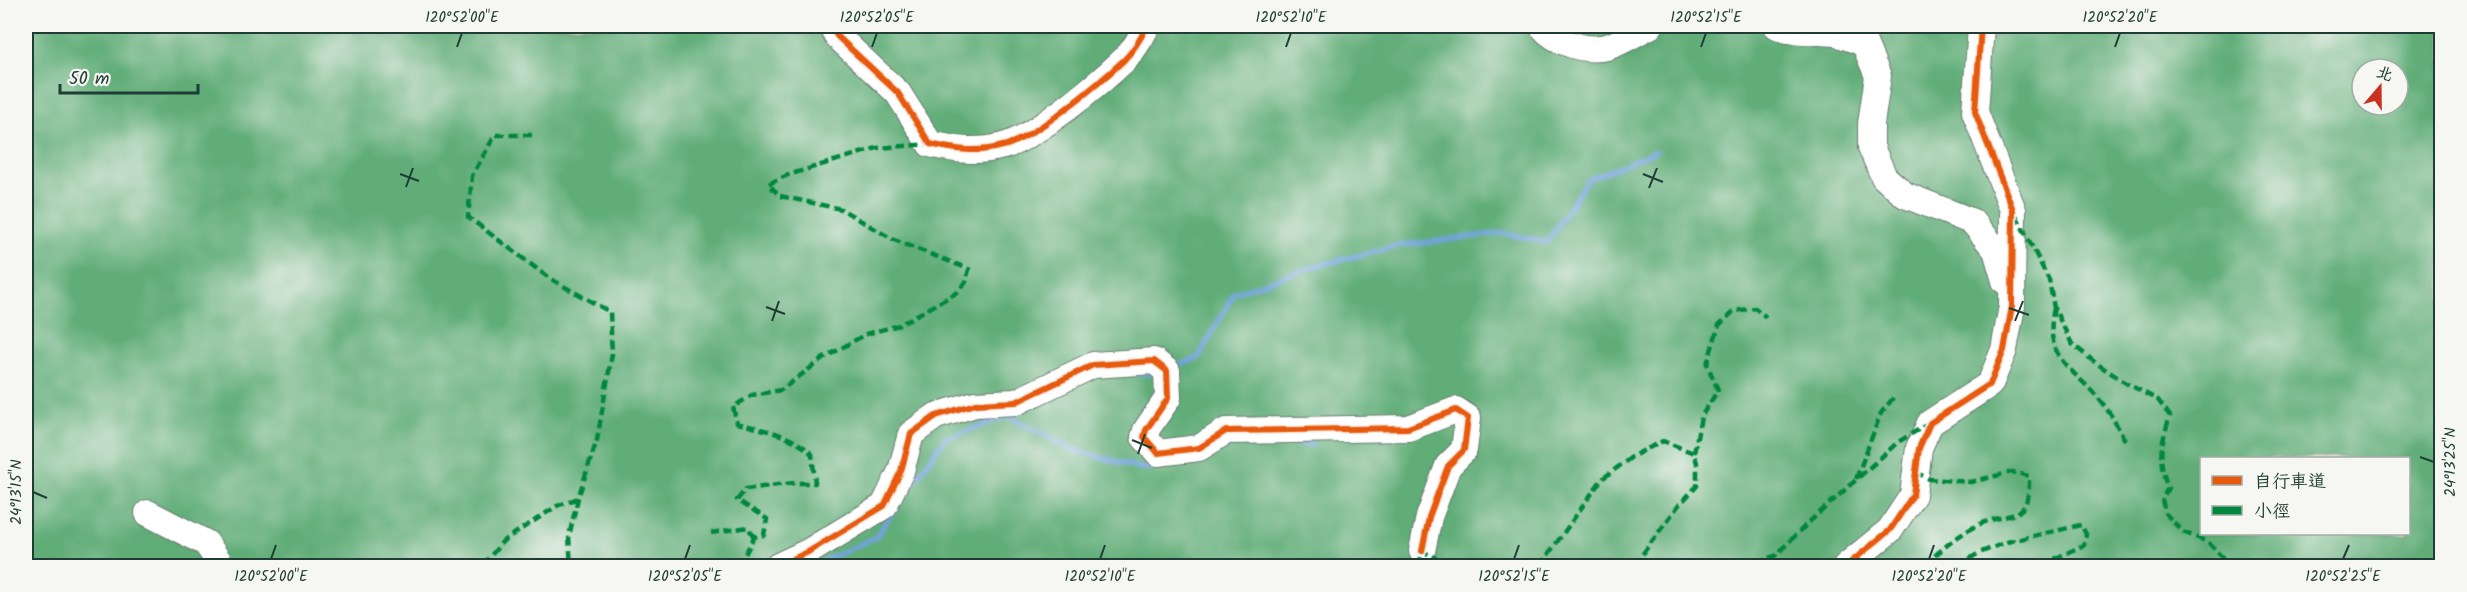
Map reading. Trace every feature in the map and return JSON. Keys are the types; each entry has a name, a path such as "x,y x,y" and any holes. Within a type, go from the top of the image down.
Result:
{"street":[{"path":"832,26 837,36 898,93 930,144 962,151 1005,146 1038,129 1125,59 1148,26"},
{"path":"1542,26 1578,47 1607,47 1650,26"},
{"path":"1777,26 1788,30 1836,33 1864,43 1878,75 1871,124 1872,147 1884,177 1905,195 1973,222 1996,250 2012,306"},
{"path":"1846,567 1890,530 1912,495 1919,448 1930,423 1990,384 2004,350 2012,306 2013,210 1975,112 1981,26"},
{"path":"778,567 808,552 884,506 901,471 911,434 936,416 975,404 1016,402 1093,365 1154,361 1167,371 1168,398 1146,430 1144,438 1158,453 1199,448 1226,431 1408,429 1456,410 1468,418 1464,450 1448,466 1429,517 1422,551"},
{"path":"148,513 206,543 222,567"}],"green space":[{"path":"26,26 2441,26 2441,566 26,566"}],"waterway":[{"path":"1172,368 1198,358 1234,293 1309,268 1397,246 1502,233 1547,242 1587,180 1656,151"},
{"path":"1137,374 1158,373"},
{"path":"812,566 876,537 944,439 1020,412"},
{"path":"1010,417 1074,450 1144,469 1162,464"},
{"path":"1285,442 1313,445"},
{"path":"1220,447 1249,443"}],"marked path":[{"path":"532,135 495,135 472,176 468,217 549,278 610,312 612,354 597,440 578,498 569,536 571,566"},
{"path":"739,566 754,537 764,535 767,519 737,500 746,489 794,483 815,483 812,454 786,437 737,423 733,407 752,395 781,390 824,358 866,334 899,325 958,292 966,282 969,269 894,240 841,209 780,196 768,184 788,175 877,148 930,144"},
{"path":"2016,215 2049,280 2054,308 2072,344 2126,383 2158,400 2170,416 2164,435 2161,460 2168,488 2162,499 2165,513 2183,532 2208,542 2230,566"},
{"path":"1694,453 1701,417 1718,390 1707,364 1719,325 1734,311 1755,308 1766,317"},
{"path":"2054,308 2052,326 2057,353 2103,404 2125,440"},
{"path":"1856,479 1881,413 1894,397"},
{"path":"1743,566 1775,556 1898,442 1928,424"},
{"path":"1540,566 1602,479 1633,456 1663,441 1694,453 1697,463 1697,486 1679,505 1641,556 1638,566"},
{"path":"1915,472 1929,479 1971,482 2012,472 2029,476 2026,503 2021,510 1976,526 1923,566"},
{"path":"483,565 503,541 557,506 578,498"},
{"path":"1958,566 1979,553 2007,542 2081,525 2086,534 2084,545 2039,566"},
{"path":"711,533 748,527 754,537"},
{"path":"1419,566 1422,551 1452,566"}],"cycle path":[{"path":"832,26 837,36 898,93 930,144 976,150 1003,146 1016,141 1048,122 1100,82 1124,60 1137,44 1147,26"},
{"path":"1846,566 1890,530 1913,495 1919,448 1930,423 1990,384 2004,350 2012,306 2013,210 1975,112 1981,26"},
{"path":"778,566 808,552 884,506 901,471 911,434 936,416 975,404 1016,402 1093,365 1154,361 1167,371 1168,398 1146,430 1144,437 1158,453 1199,448 1226,431 1408,428 1456,410 1468,418 1464,450 1448,466 1429,517 1422,551"}]}
